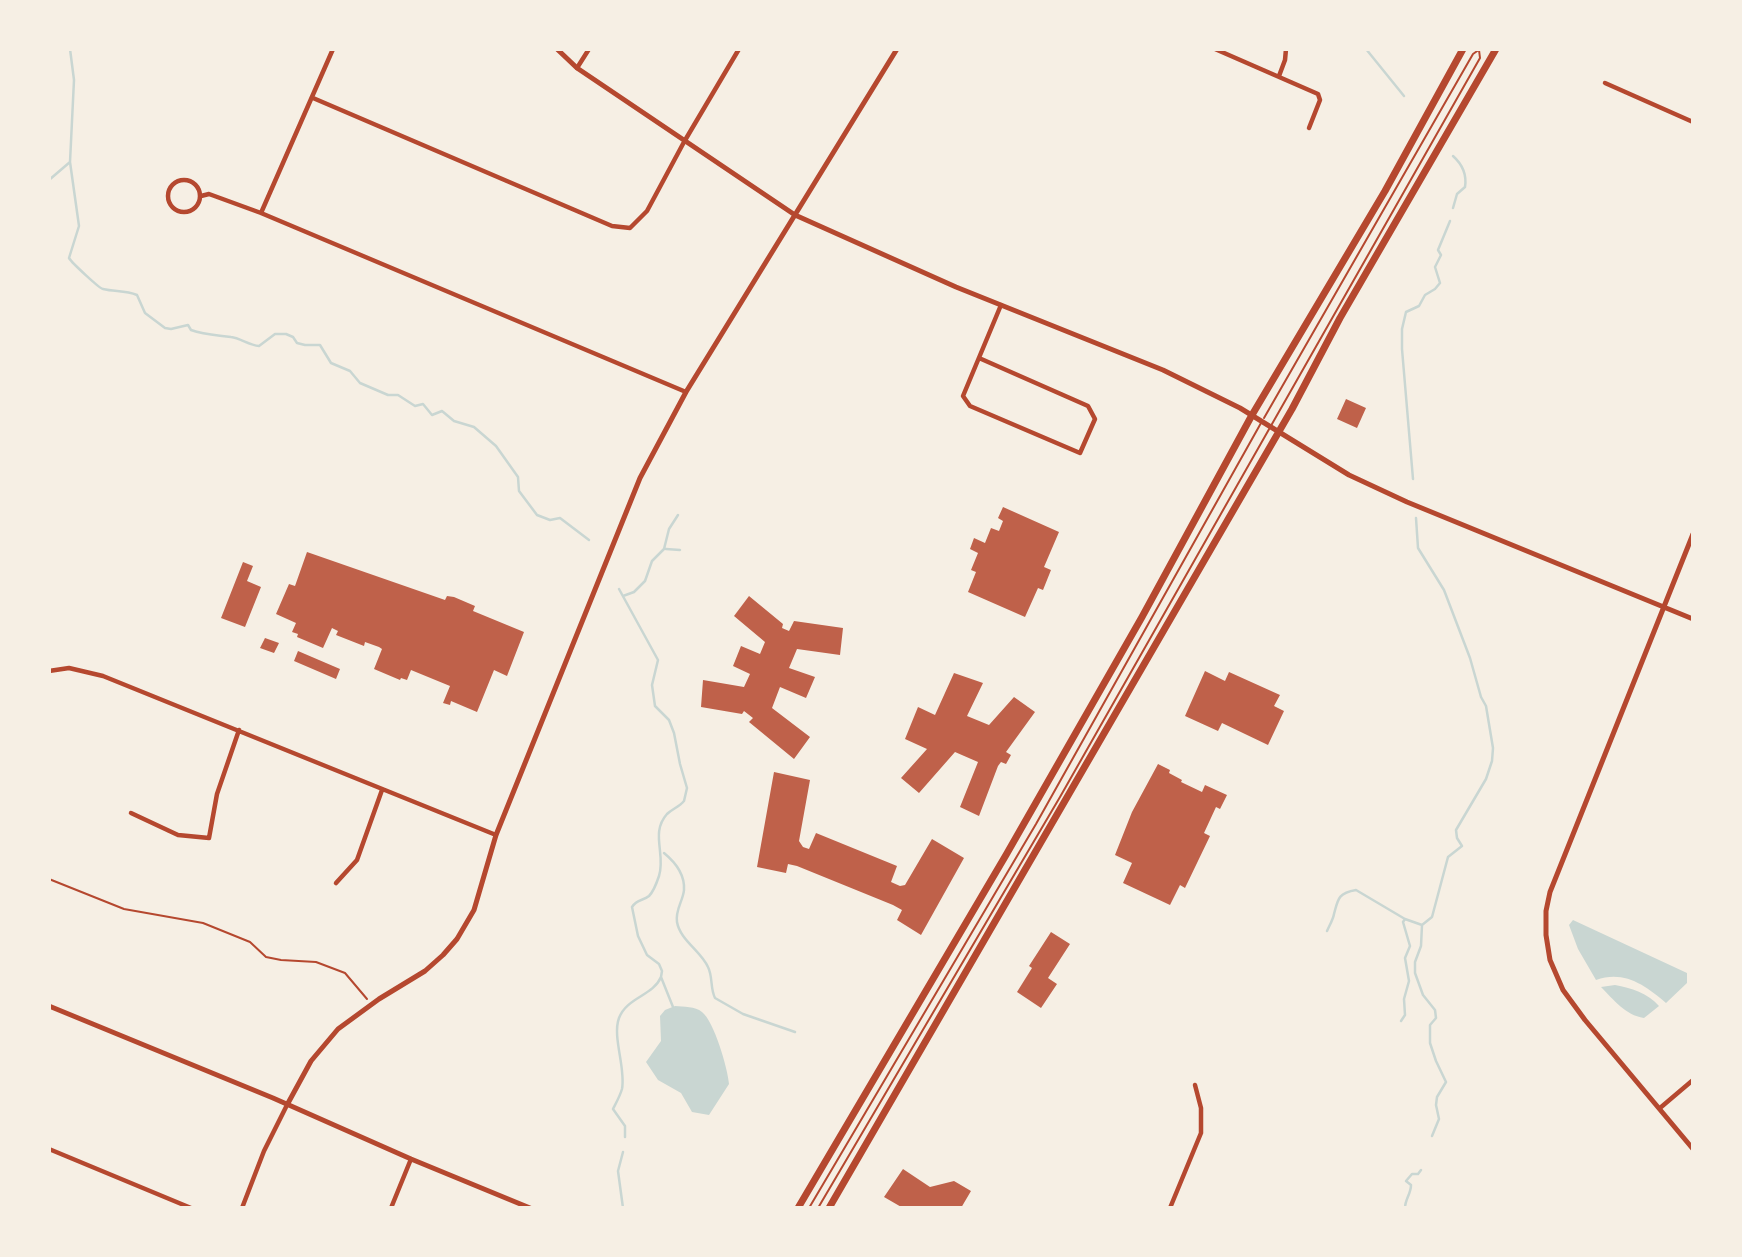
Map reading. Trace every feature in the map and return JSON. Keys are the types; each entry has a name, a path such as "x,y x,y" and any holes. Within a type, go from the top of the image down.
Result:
{"main road":[{"path":"798,1208 1013,843 1142,617 1252,415 1385,191 1464,49"},
{"path":"829,1208 1496,49"}],"street":[{"path":"261,213 333,49"},
{"path":"557,49 577,68 795,215 859,246 1131,355 1252,415 1349,475 1407,502 1693,619"},
{"path":"577,68 589,49"},
{"path":"313,98 595,219 630,228 647,211 739,49"},
{"path":"242,1208 264,1150 320,1048 338,1029 370,1004 425,971 443,956 457,939 474,910 496,835 640,478 686,393 897,49"},
{"path":"1215,49 1318,94 1320,100 1309,128"},
{"path":"1279,76 1286,49"},
{"path":"1605,83 1693,122"},
{"path":"180,180 193,182 201,196 199,204 191,211 180,213 171,207 167,198 171,186 180,180"},
{"path":"201,196 209,194 261,213 686,393"},
{"path":"979,358 1088,406 1095,419 1080,453 968,404 963,396 1001,305"},
{"path":"1693,534 1550,892 1546,921 1550,960 1563,990 1693,1149"},
{"path":"49,671 69,668 85,670 496,835"},
{"path":"131,813 178,835 209,838 217,794 239,730"},
{"path":"336,883 357,860 382,790"},
{"path":"49,1006 530,1208"},
{"path":"1660,1108 1693,1080"},
{"path":"1170,1208 1201,1133 1201,1108 1195,1085"},
{"path":"49,1149 191,1208"},
{"path":"391,1208 411,1159"}],"lane":[{"path":"809,1208 1036,824 1262,422 1473,54 1480,49"},
{"path":"818,1208 1066,785 1480,58 1480,49"}],"path":[{"path":"49,879 124,909 203,923 250,942 266,957 316,962 345,973 364,992 370,1004"}],"shaded area":[{"path":"1573,920 1687,973 1687,983 1666,1003 1642,985 1625,978 1606,977 1596,980 1578,949 1569,925"},
{"path":"1615,985 1639,992 1659,1006 1644,1018 1631,1014 1601,987"},
{"path":"675,1006 699,1010 707,1017 723,1057 729,1084 709,1115 692,1112 681,1093 658,1080 646,1062 661,1041 660,1016 665,1010"}],"building":[{"path":"1346,399 1366,408 1357,428 1337,419"},
{"path":"1003,507 1059,532 1044,567 1051,570 1043,590 1038,588 1025,617 968,592 976,572 971,570 978,553 970,549 974,538 985,543 991,528 999,531 1003,521 998,518"},
{"path":"307,552 445,600 447,596 454,597 475,606 473,611 524,632 507,676 494,670 477,712 451,701 450,705 443,703 450,686 411,670 407,680 400,680 374,669 382,649 379,647 365,642 364,646 336,635 338,631 332,628 323,648 297,637 298,634 292,632 296,623 276,614 289,584 295,586"},
{"path":"243,562 253,566 247,581 261,587 245,627 221,618"},
{"path":"749,596 783,624 782,628 789,631 794,621 843,628 840,655 797,649 789,668 815,677 806,698 780,687 772,708 810,737 794,759 749,722 753,718 744,711 742,714 701,707 703,680 744,687 750,674 733,666 741,646 760,654 765,642 734,616"},
{"path":"265,638 279,643 274,653 260,648"},
{"path":"298,651 340,669 336,679 294,661"},
{"path":"1205,671 1225,681 1229,672 1280,695 1274,706 1284,711 1268,745 1222,723 1218,731 1185,716"},
{"path":"954,673 983,683 967,716 989,725 1014,697 1035,712 1006,752 1011,755 1006,764 1001,762 998,766 979,816 960,807 978,762 955,752 919,793 901,778 927,749 905,739 918,707 935,715"},
{"path":"1158,764 1170,770 1169,773 1182,780 1181,782 1202,792 1205,785 1227,795 1220,809 1216,807 1204,833 1210,836 1185,888 1180,885 1170,905 1123,883 1132,863 1115,855 1132,812"},
{"path":"774,772 810,780 799,841 803,847 809,849 816,833 897,866 891,882 900,886 905,885 932,839 964,858 921,935 897,920 902,910 893,905 797,866 788,864 786,873 757,867"},
{"path":"1051,932 1070,944 1048,978 1057,984 1041,1008 1017,992 1032,968 1029,966"},
{"path":"903,1169 930,1187 954,1181 971,1191 961,1208 903,1208 884,1197"}],"waterway":[{"path":"70,49 74,80 70,162 79,226 69,258 80,270 103,289 137,295 145,313 165,328 188,325 196,332 234,338 259,346 275,334 286,334 293,337 297,343 305,345 320,345 331,363 350,371 360,383 388,395 398,395 415,406 423,404 432,415 442,411 454,421 474,427 496,446 518,477 519,491 537,515 550,520 560,518 589,540"},
{"path":"1366,49 1404,96"},
{"path":"1453,156 1459,162 1465,178 1465,187 1457,194 1453,208"},
{"path":"49,180 70,162"},
{"path":"1413,479 1402,329 1406,312 1419,306 1425,295 1440,283 1435,267 1441,255 1438,250 1450,221"},
{"path":"623,596 634,592 645,581 652,561 664,549 669,529 678,515"},
{"path":"1416,518 1418,548 1444,590 1470,658 1486,706 1493,748 1486,779 1456,830 1462,846 1448,857 1432,917 1422,925 1421,946 1415,962 1415,973 1423,995 1435,1010 1436,1018 1430,1025 1430,1043 1446,1082 1437,1097 1439,1119 1432,1136"},
{"path":"666,549 680,550"},
{"path":"619,589 658,660 652,685 655,706 669,720 687,788 684,801 662,821 659,836 661,868 655,886 649,896 632,907 638,936 647,955 659,964 661,977 673,1007"},
{"path":"664,853 683,879 684,890 677,918 679,928 708,967 715,998 743,1014 795,1032"},
{"path":"1327,931 1340,897 1356,890 1405,919 1422,925"},
{"path":"1401,1021 1405,1015 1404,999 1409,981 1405,958 1410,946 1403,922 1405,919"},
{"path":"625,1137 625,1126 613,1109 623,1081 617,1026 628,1005 652,988 661,977"},
{"path":"623,1152 618,1171 623,1208"},
{"path":"1405,1208 1411,1185 1406,1181 1421,1170"}]}
